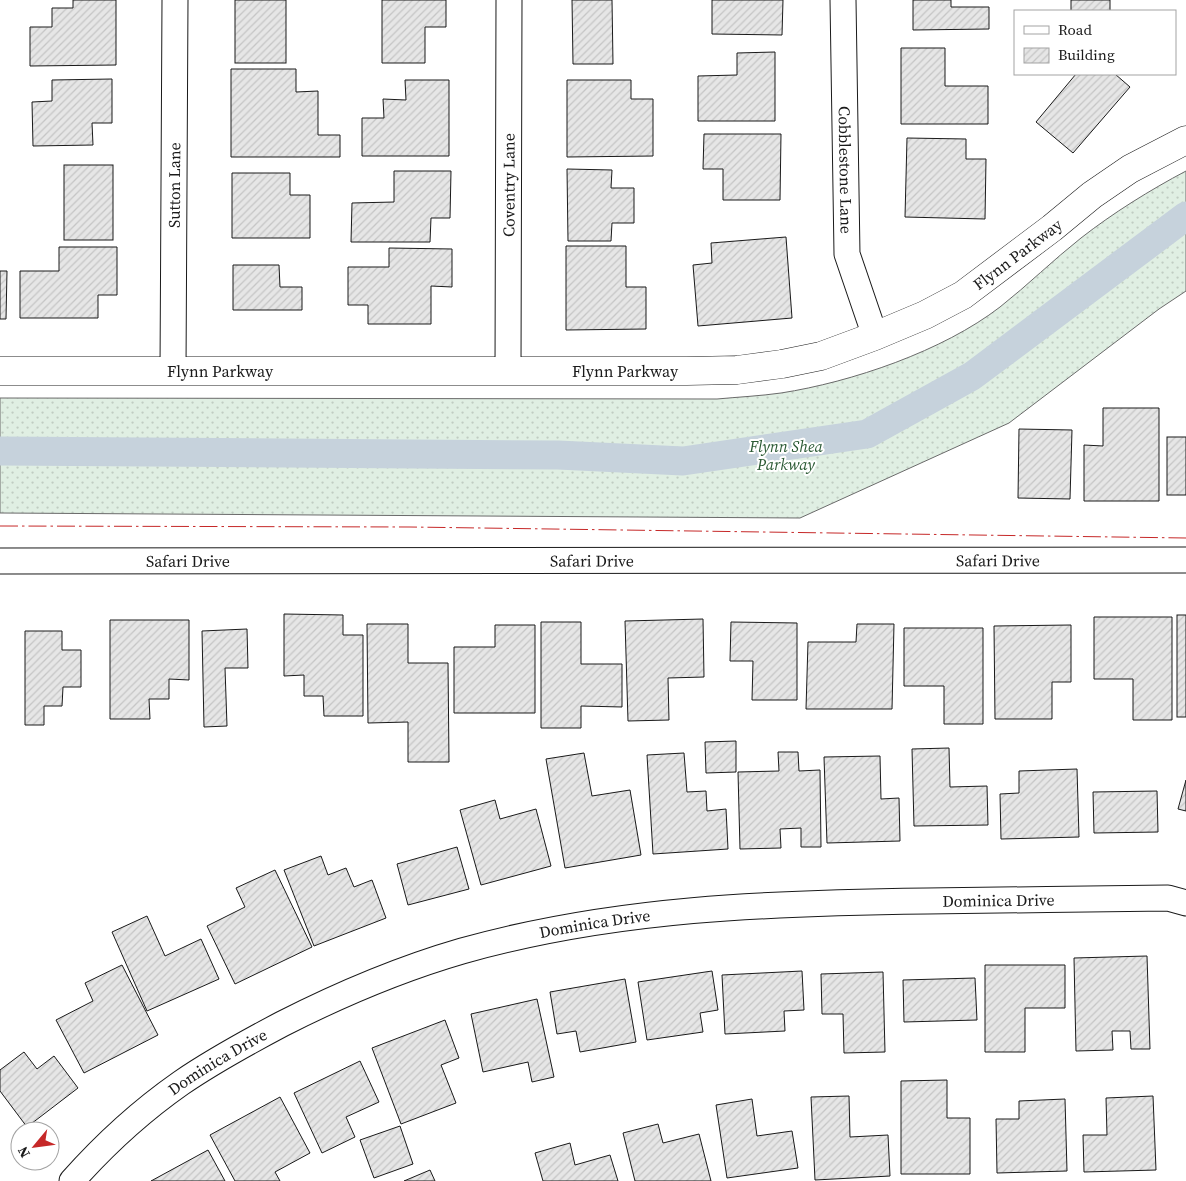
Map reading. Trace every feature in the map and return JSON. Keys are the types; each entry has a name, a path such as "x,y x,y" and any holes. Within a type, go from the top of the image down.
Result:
{"street":[{"name":"Sutton Lane","path":"173,371 175,0"},
{"name":"Coventry Lane","path":"508,371 509,0"},
{"name":"Cobblestone Lane","path":"844,0 847,254 876,336"},
{"name":"Flynn Parkway","path":"0,371 737,370 782,364 821,356 876,336 925,315 963,295 1130,169 1186,140"},
{"name":"Safari Drive","path":"0,561 1186,560"},
{"name":"Dominica Drive","path":"72,1181 125,1128 173,1089 242,1045 306,1012 381,979 461,952 536,934 622,918 721,907 836,902 1168,898 1186,904"}],"green space":[{"name":"Flynn Shea Parkway","path":"1186,171 1186,291 1159,309 1009,423 800,518 0,513 0,398 717,399 773,394 808,388 866,373 896,362 924,351 977,323 1010,299 1093,229 1132,202"}],"building":[{"path":"73,0 116,0 116,65 30,66 30,27 52,27 52,8 73,8"},
{"path":"235,0 286,0 286,63 235,63"},
{"path":"382,0 446,0 446,27 425,27 425,63 382,63"},
{"path":"572,0 612,0 613,64 573,64"},
{"path":"712,0 783,0 782,35 712,34"},
{"path":"913,0 951,0 951,7 989,7 989,29 913,30"},
{"path":"1071,0 1110,0 1110,10 1071,10"},
{"path":"901,48 945,48 945,86 988,86 988,124 901,124"},
{"path":"775,52 775,121 698,121 698,76 737,75 737,53"},
{"path":"231,69 296,69 296,92 318,91 318,135 340,135 340,157 231,157"},
{"path":"1075,75 1116,75 1130,87 1073,153 1036,122"},
{"path":"112,79 112,123 92,123 93,145 33,146 32,102 52,101 52,80"},
{"path":"405,80 449,80 449,156 362,156 362,118 384,118 383,99 406,100"},
{"path":"567,80 631,80 631,99 653,99 653,156 567,157"},
{"path":"704,134 781,134 780,200 723,200 723,169 703,169"},
{"path":"907,138 966,139 966,159 986,159 985,219 905,217"},
{"path":"64,165 113,165 113,240 64,240"},
{"path":"567,169 612,170 611,188 634,188 634,223 612,223 611,241 568,241"},
{"path":"394,171 451,171 450,218 431,218 430,242 351,242 352,203 394,202"},
{"path":"232,173 290,173 290,195 310,195 310,238 232,238"},
{"path":"786,237 792,318 698,326 693,265 712,263 711,243"},
{"path":"566,246 626,246 626,287 646,287 646,329 566,330"},
{"path":"59,247 117,247 117,295 98,295 98,318 20,318 20,271 59,271"},
{"path":"389,248 452,249 452,287 431,286 431,324 368,324 368,305 348,305 348,267 389,267"},
{"path":"233,265 279,265 280,287 302,287 302,310 233,310"},
{"path":"0,271 7,271 6,319 0,319"},
{"path":"1103,408 1159,408 1159,501 1084,501 1084,445 1103,446"},
{"path":"1019,429 1072,430 1070,499 1018,498"},
{"path":"1167,437 1186,437 1186,495 1167,495"},
{"path":"284,614 343,615 343,635 363,635 363,716 324,716 323,696 304,696 304,675 284,676"},
{"path":"1177,615 1186,615 1186,717 1177,717"},
{"path":"1094,617 1172,617 1172,720 1133,720 1133,679 1094,679"},
{"path":"703,619 704,677 668,678 669,720 628,721 625,621"},
{"path":"110,620 189,620 189,680 169,679 169,699 149,699 150,719 110,719"},
{"path":"541,622 581,622 581,664 622,664 622,707 581,706 581,728 541,728"},
{"path":"731,622 797,623 797,700 752,700 753,661 730,661"},
{"path":"367,624 408,624 408,663 448,663 449,762 408,762 408,722 368,723"},
{"path":"857,624 894,624 892,709 806,709 808,642 856,642"},
{"path":"495,625 535,625 535,713 454,713 454,647 495,647"},
{"path":"1071,625 1071,682 1052,682 1052,719 995,719 994,626"},
{"path":"904,628 983,628 983,724 944,724 944,686 904,686"},
{"path":"247,629 248,668 225,668 227,726 204,727 202,631"},
{"path":"25,631 62,631 62,650 81,650 81,687 63,687 62,706 44,706 44,725 25,725"},
{"path":"736,741 736,772 706,773 705,742"},
{"path":"949,748 950,787 987,786 988,825 914,826 912,749"},
{"path":"778,752 798,752 799,771 820,770 821,847 801,847 801,828 780,829 781,848 740,849 738,772 779,771"},
{"path":"584,753 592,796 630,790 641,855 565,868 546,759"},
{"path":"684,753 687,792 706,791 707,811 726,809 728,849 653,854 647,755"},
{"path":"880,756 881,799 899,798 900,841 827,843 824,757"},
{"path":"1077,769 1079,837 1001,839 1000,794 1019,793 1019,771"},
{"path":"1186,780 1186,811 1178,809"},
{"path":"1157,791 1158,832 1094,833 1093,792"},
{"path":"495,800 500,819 536,809 551,866 481,885 460,810"},
{"path":"457,847 469,889 408,905 397,864"},
{"path":"321,856 328,875 346,868 354,887 372,880 386,918 314,946 284,870"},
{"path":"275,870 312,947 235,984 207,926 245,907 236,888"},
{"path":"147,916 165,956 201,939 219,979 147,1011 112,932"},
{"path":"1147,956 1150,1049 1131,1049 1130,1031 1112,1031 1113,1050 1076,1051 1074,958"},
{"path":"122,965 158,1035 84,1073 56,1020 93,1001 85,983"},
{"path":"985,965 1065,965 1065,1008 1025,1008 1025,1052 985,1052"},
{"path":"712,971 718,1010 700,1013 703,1032 647,1040 638,982"},
{"path":"802,971 804,1010 784,1011 785,1031 725,1034 722,975"},
{"path":"883,972 885,1052 844,1053 843,1014 822,1014 821,974"},
{"path":"975,978 977,1020 904,1022 903,980"},
{"path":"625,979 636,1042 580,1052 576,1031 557,1034 550,992"},
{"path":"537,999 554,1077 532,1082 528,1062 483,1072 471,1014"},
{"path":"445,1020 459,1058 441,1065 456,1103 401,1124 372,1048"},
{"path":"24,1052 37,1069 54,1056 78,1088 35,1121 22,1121 0,1091 0,1070"},
{"path":"360,1061 379,1102 346,1117 355,1137 322,1153 294,1093"},
{"path":"947,1080 947,1118 970,1118 970,1174 901,1174 901,1081"},
{"path":"849,1096 850,1137 888,1135 890,1176 815,1180 811,1097"},
{"path":"1153,1096 1156,1170 1084,1172 1083,1135 1107,1135 1106,1098"},
{"path":"280,1097 310,1153 275,1172 280,1181 235,1181 210,1135"},
{"path":"752,1099 757,1136 792,1131 798,1168 727,1178 716,1105"},
{"path":"1065,1099 1067,1171 997,1173 996,1119 1019,1119 1019,1101"},
{"path":"658,1124 663,1143 699,1134 711,1181 635,1181 623,1133"},
{"path":"400,1126 413,1164 374,1178 360,1140"},
{"path":"570,1143 575,1165 610,1155 618,1181 543,1181 535,1153"},
{"path":"208,1150 225,1181 151,1181"},
{"path":"430,1170 435,1181 404,1181"}],"waterway":[{"path":"0,451 558,455 683,461 867,434 972,376 1186,216"}],"power":[{"path":"0,526 410,527 1186,538"}]}
